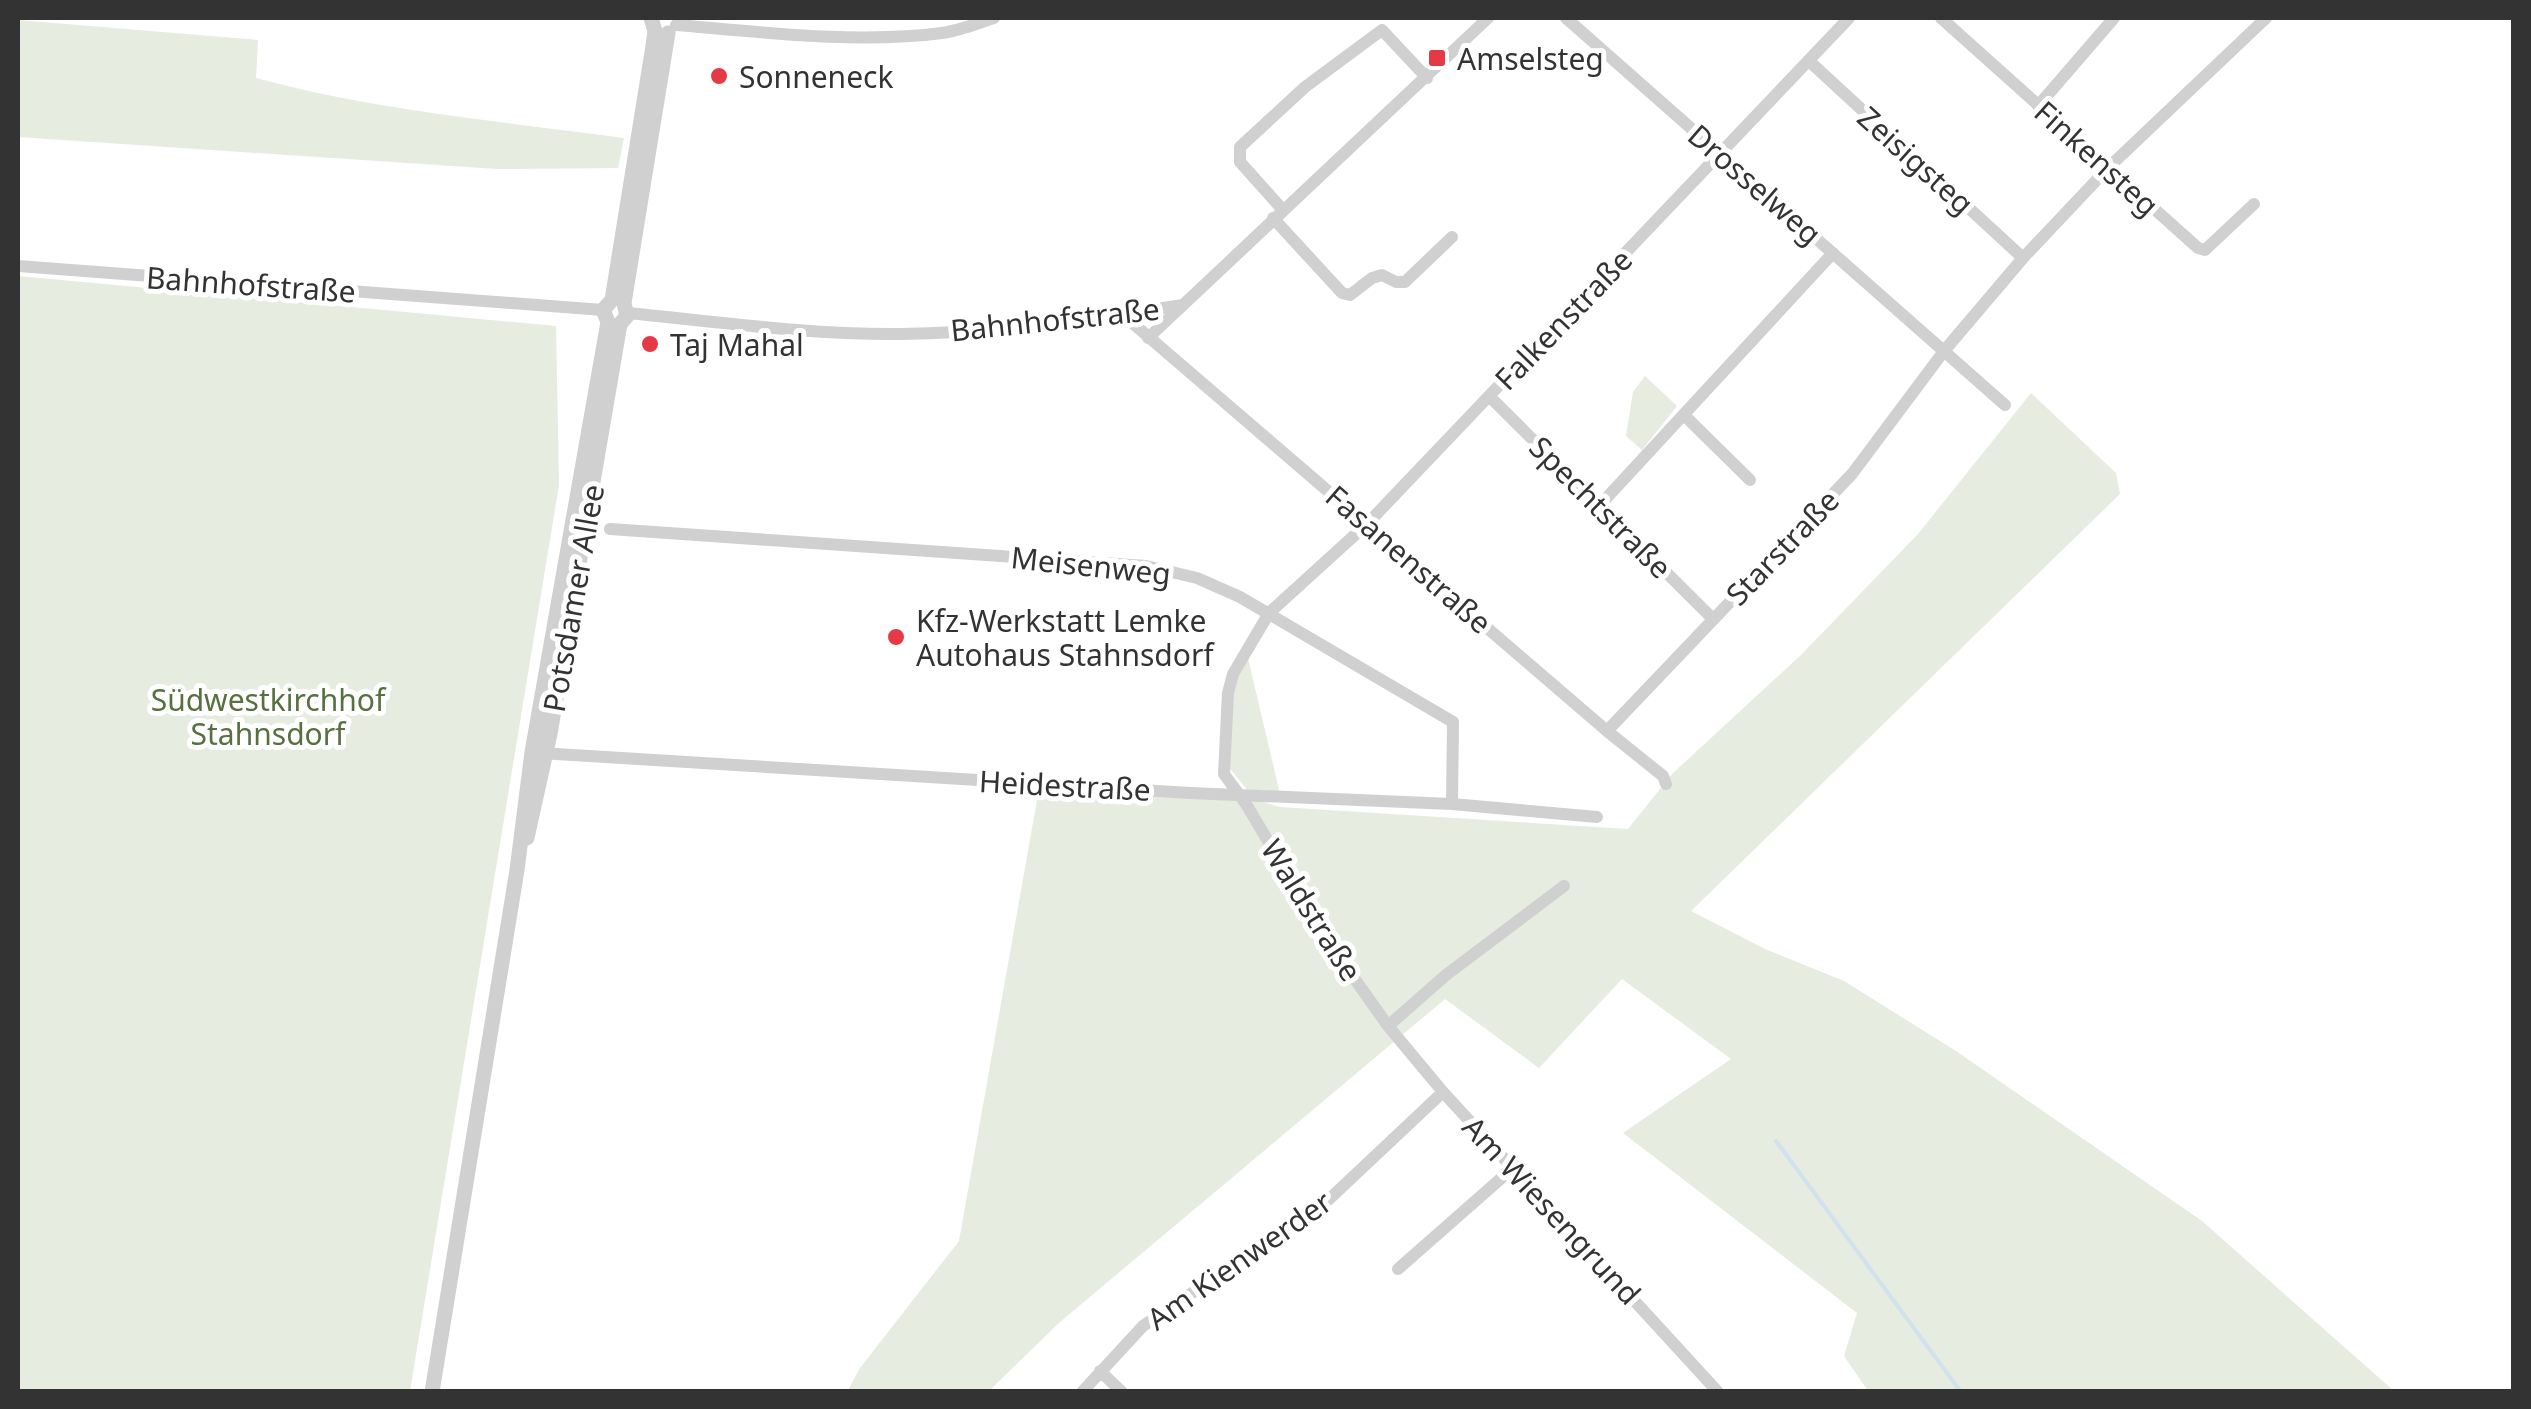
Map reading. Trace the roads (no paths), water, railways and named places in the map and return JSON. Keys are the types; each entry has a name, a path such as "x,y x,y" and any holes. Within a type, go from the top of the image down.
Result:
{"street":[{"path":"890,18 890,35"},
{"path":"665,25 798,36 890,35 944,33 994,18"},
{"name":"Bahnhofstraße","path":"18,266 879,334 1050,324 1183,305 1488,18"},
{"name":"Drosselweg","path":"1566,18 1944,351"},
{"name":"Falkenstraße","path":"1269,613 1368,523 1849,18"},
{"name":"Finkensteg","path":"1941,18 2198,248 2205,250 2254,204"},
{"path":"2038,106 2114,18"},
{"name":"Starstraße","path":"1607,731 1852,474 1944,351 2023,258 2108,168 2266,18"},
{"name":"Potsdamer Allee","path":"432,1392 517,870 535,812 539,753 665,25"},
{"path":"1427,78 1382,30 1305,87 1240,147 1240,162 1342,293 1350,296 1382,275 1405,282 1452,237"},
{"name":"Zeisigsteg","path":"1808,62 2023,258"},
{"path":"1599,506 1833,253"},
{"path":"1148,338 1183,305"},
{"name":"Fasanenstraße","path":"1122,314 1663,776 1666,784"},
{"path":"1944,351 2004,405"},
{"name":"Spechtstraße","path":"1489,396 1712,618"},
{"path":"1684,414 1750,480"},
{"name":"Meisenweg","path":"610,529 1146,566 1197,578 1269,613 1453,722 1452,804"},
{"name":"Waldstraße","path":"1269,613 1233,674 1222,756 1224,774 1326,937 1388,1026"},
{"name":"Heidestraße","path":"539,753 1452,804 1598,817"},
{"path":"1388,1026 1446,975 1564,886"},
{"name":"Am Wiesengrund","path":"1388,1026 1443,1092 1718,1392"},
{"name":"Am Kienwerder","path":"1082,1392 1142,1326 1324,1204 1443,1092"},
{"path":"1398,1269 1514,1167"},
{"path":"1100,1371 1122,1392"}],"waterway":[{"path":"1776,1141 1961,1392"}],"place":[{"name":"Amselsteg","path":"1437,58"},
{"name":"Sonneneck","path":"719,76"},
{"name":"Taj Mahal","path":"650,344"},
{"name":"Kfz-Werkstatt Lemke Autohaus Stahnsdorf","path":"896,637"}],"park label":[{"name":"Südwestkirchhof Stahnsdorf","path":"268,716"}]}
